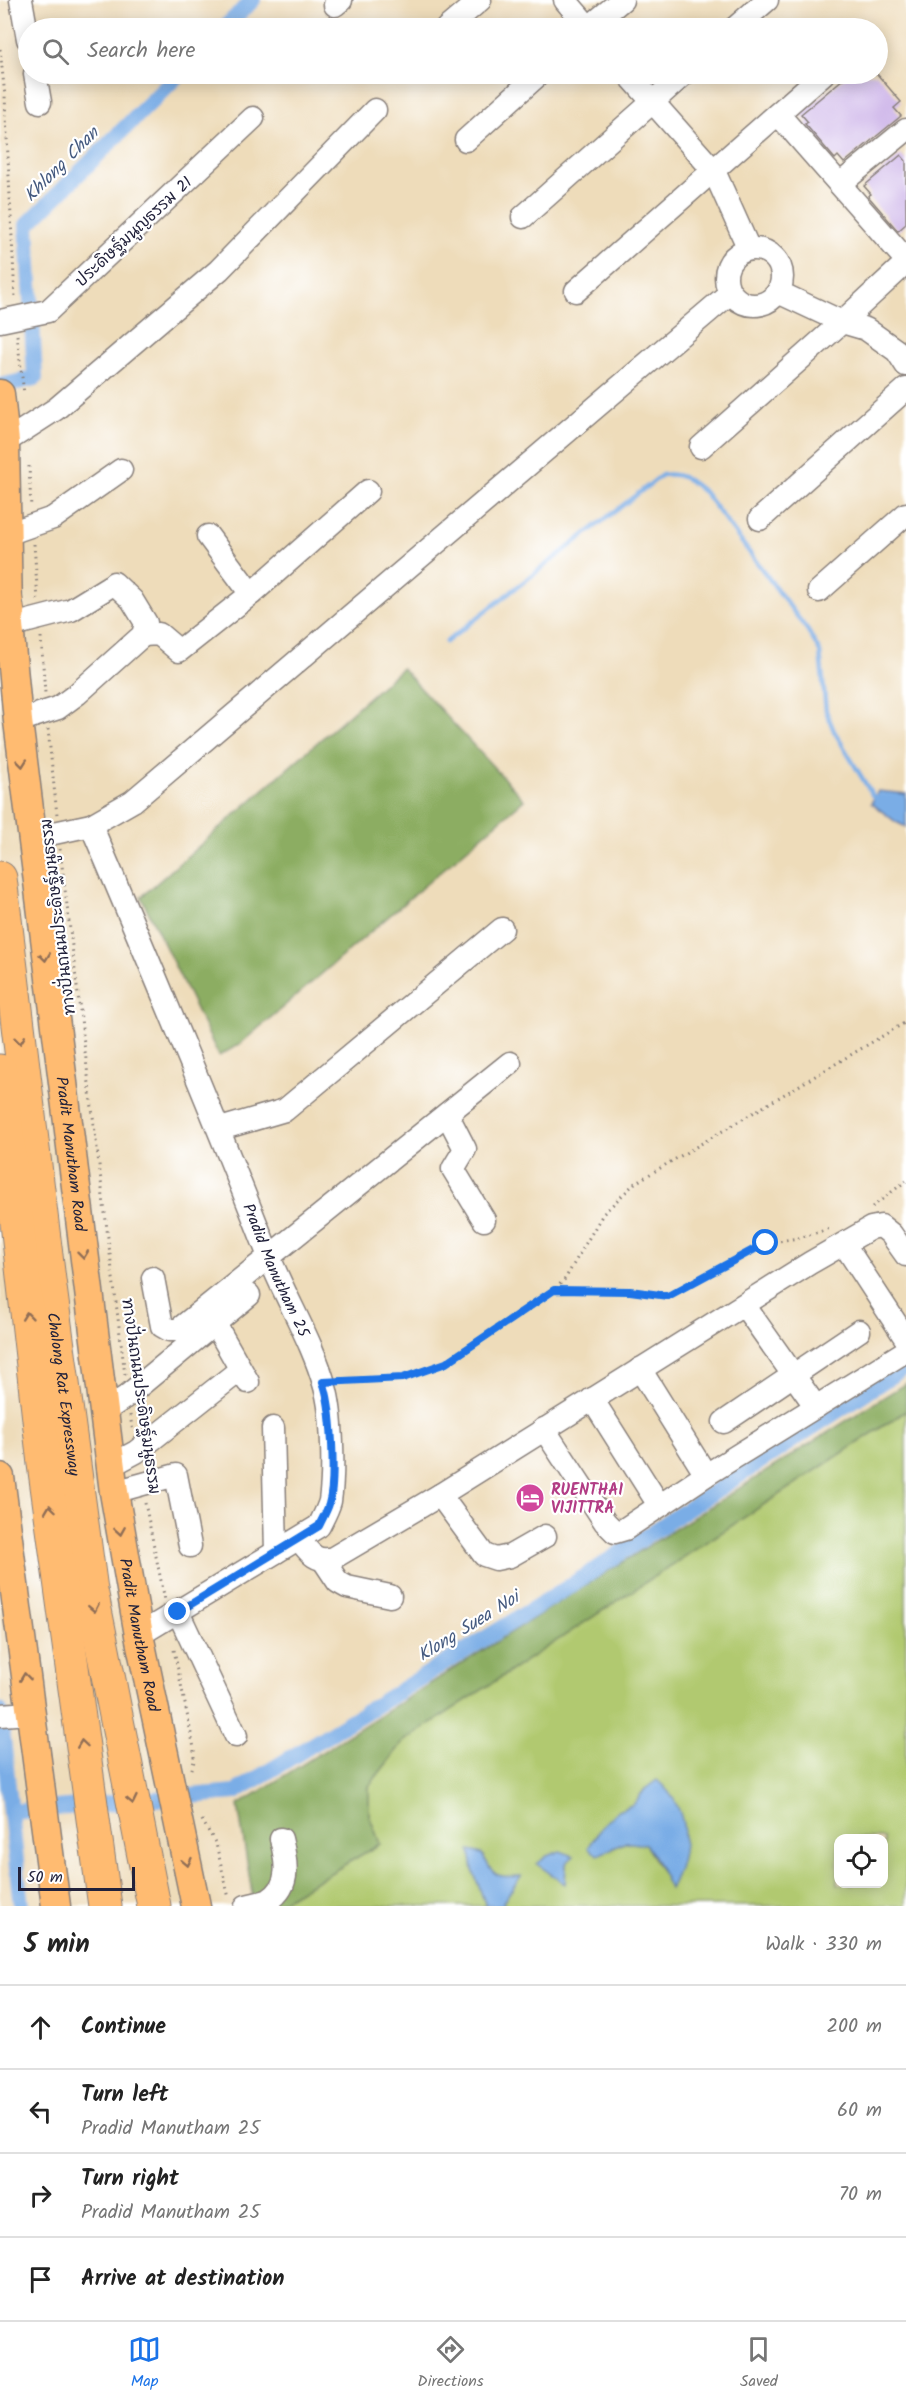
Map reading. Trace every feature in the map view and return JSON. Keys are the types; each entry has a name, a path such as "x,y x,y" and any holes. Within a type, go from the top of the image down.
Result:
{"highway":[{"path":"13,539 19,619"},
{"name":"Chalong Rat Expressway","path":"0,878 52,1303 91,1590 154,1906"},
{"name":"Chalong Rat Expressway","path":"0,1071 44,1464 105,1906"}],"main road":[{"path":"12,418 13,539"},
{"name":"Pradit Manutham Road","path":"19,619 18,721 102,1413 139,1635 180,1779 188,1817 196,1906"},
{"path":"0,1478 13,1714 42,1809 56,1906"}],"street":[{"path":"21,0 24,18"},
{"path":"459,18 480,0"},
{"path":"565,0 580,18"},
{"path":"601,18 622,0"},
{"path":"746,18 767,0"},
{"path":"37,84 40,102"},
{"path":"466,140 528,84"},
{"path":"637,84 714,171 749,249"},
{"path":"523,217 672,84"},
{"path":"576,291 812,84"},
{"path":"12,418 56,409 219,270 375,110"},
{"path":"701,447 906,262 778,114"},
{"name":"ประดิษฐ์มนูญธรรม 21","path":"20,317 48,311 253,118"},
{"path":"840,184 906,130"},
{"path":"749,249 767,252 780,266 782,284 778,292 763,304 754,306 745,305 730,293 726,285 727,266 740,252 749,249"},
{"path":"778,292 842,322 866,329 897,351 906,365"},
{"path":"31,838 91,825 133,801 730,293"},
{"path":"760,519 906,389"},
{"path":"13,539 53,518 121,470"},
{"path":"143,634 159,634 179,651 250,594 368,491"},
{"path":"819,591 906,514"},
{"path":"208,536 250,594"},
{"path":"18,721 58,708 77,694 143,634 146,623 132,600 112,585 71,610 19,619"},
{"name":"Pradid Manutham 25","path":"91,825 220,1129 269,1257 323,1382 329,1417 332,1471 330,1503 319,1526 139,1635"},
{"path":"220,1129 285,1110 502,929"},
{"path":"153,1278 162,1326 169,1330 178,1330 510,1063"},
{"path":"447,1114 465,1149 453,1169 484,1220"},
{"path":"324,1561 333,1558 440,1495 744,1305 841,1235 881,1226 891,1234 906,1255"},
{"path":"841,1235 906,1339"},
{"path":"102,1413 127,1396 249,1295"},
{"path":"744,1305 816,1407"},
{"path":"112,1479 136,1452 244,1377 215,1324"},
{"path":"724,1422 859,1331"},
{"path":"544,1429 605,1522 615,1532 625,1529 706,1475 906,1351"},
{"path":"640,1369 706,1475"},
{"path":"592,1399 659,1505"},
{"path":"273,1428 276,1552"},
{"path":"112,1479 141,1484 176,1475 190,1546"},
{"path":"440,1495 484,1555 496,1559 510,1557 545,1536"},
{"path":"299,1539 313,1556 324,1561 338,1582 347,1587 390,1596"},
{"path":"173,1614 236,1736"},
{"path":"246,1906 268,1900 276,1893 285,1878 287,1865 281,1839"},
{"path":"196,1906 201,1906"}],"path":[{"path":"0,49 20,317 12,418"},
{"name":"ทางปั่นถนนประดิษฐ์มนูธรรม","path":"29,464 13,539 19,619 46,712 58,832 127,1396 136,1452"},
{"path":"323,1382 403,1378 446,1363 554,1290 565,1279 603,1214 635,1184 906,1022"},
{"path":"864,1212 906,1181"},
{"path":"554,1290 630,1291 668,1296 766,1243 841,1235"},
{"name":"ทางปั่นถนนประดิษฐ์มนูธรรม","path":"141,1484 173,1614 194,1748 194,1761 180,1779"},
{"path":"188,1817 216,1844 230,1906"}],"green space":[{"path":"402,668 524,800 240,1044 219,1056 141,897"},
{"path":"906,1383 906,1411 404,1741 369,1786 369,1815 380,1844 274,1906 254,1906 238,1805"},
{"path":"906,1411 906,1906 504,1906 502,1877 493,1873 482,1854 473,1870 486,1906 274,1906 380,1844 369,1815 369,1786 404,1741","holes":["645,1789 671,1888 645,1844 626,1842 610,1850 616,1812 634,1804","573,1856 566,1863 565,1883 537,1864"]}],"water":[{"path":"878,791 906,794 906,827 871,803"},
{"path":"657,1780 676,1804 684,1831 681,1860 670,1889 654,1856 645,1845 626,1842 598,1855 588,1848 603,1825 616,1812 634,1804 645,1789"},
{"path":"470,1851 482,1854 493,1871 500,1876 521,1876 503,1902 504,1906 486,1906 473,1870"},
{"path":"560,1851 574,1856 566,1863 565,1884 537,1864 547,1856"}],"building":[{"path":"837,84 886,84 901,102 894,108 901,116 844,163 838,156 835,159 805,124 808,122 801,114"},
{"path":"901,155 906,161 906,224 898,231 868,196 871,194 864,186"}],"waterway":[{"name":"Khlong Chan","path":"234,18 253,0"},
{"name":"Khlong Chan","path":"0,386 35,378 27,225 169,84"},
{"path":"446,642 662,475 680,476 705,493 808,631 820,652 826,711 834,731 873,796 878,799"},
{"name":"Klong Suea Noi","path":"11,1812 235,1792 567,1588 906,1366"},
{"name":"Klong Suea Noi","path":"0,1711 21,1906"}],"place":[{"name":"RUENTHAI VIJITTRA","path":"530,1498"}],"route":[{"path":"178,1612 319,1526 330,1503 332,1471 329,1417 326,1388 323,1382 403,1378 446,1363 554,1290 630,1291 668,1296 766,1243"}]}
